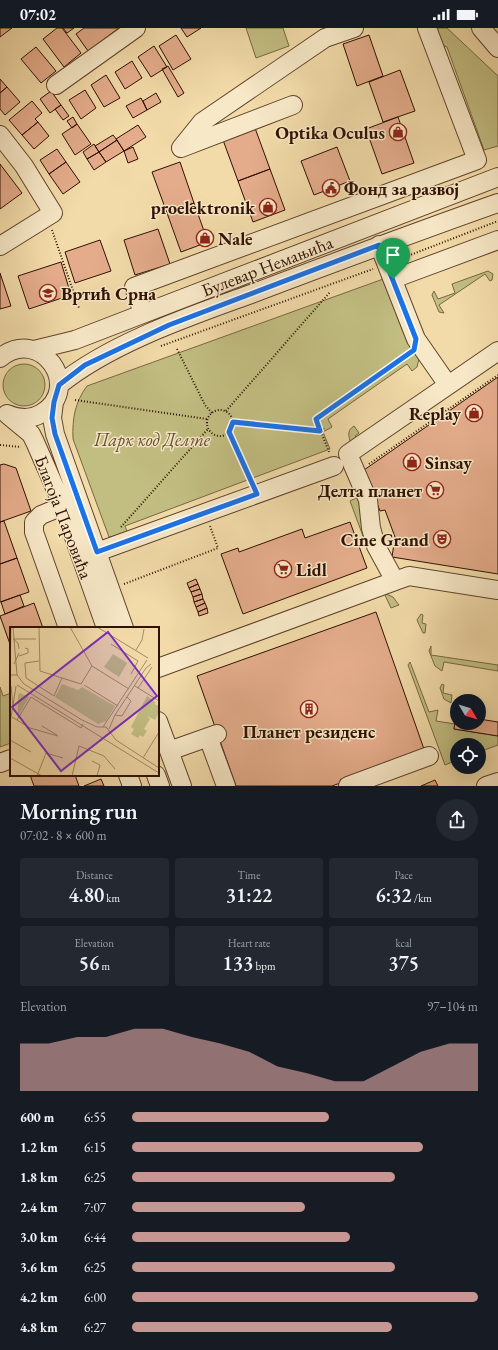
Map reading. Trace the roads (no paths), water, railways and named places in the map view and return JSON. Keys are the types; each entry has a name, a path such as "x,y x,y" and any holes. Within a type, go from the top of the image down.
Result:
{"street":[{"path":"56,85 136,28"},
{"path":"293,105 180,148 202,122 326,38 354,28"},
{"path":"143,313 134,287 476,160 427,28"},
{"path":"481,28 498,48"},
{"path":"488,28 498,35"},
{"path":"0,135 24,166 50,215 0,246"},
{"name":"Булевар Немањића","path":"0,358 5,354 19,349 34,350 75,340 498,177"},
{"path":"400,188 409,211"},
{"name":"Булевар Немањића","path":"59,385 85,365 169,325 379,245 498,203"},
{"path":"289,230 298,254"},
{"path":"393,279 498,240"},
{"path":"379,245 416,339 448,385"},
{"path":"34,350 46,357 55,367 59,385"},
{"path":"395,581 376,546 371,528 368,500 348,454 498,350"},
{"name":"Благоја Паровића","path":"59,385 54,402 52,418 55,434 124,627"},
{"path":"4,412 18,418 28,418 38,416 47,410 54,402"},
{"name":"Благоја Паровића","path":"4,412 31,434 63,506 106,627"},
{"path":"97,552 257,494 332,460"},
{"path":"63,506 41,515 34,522 34,532 68,627"},
{"path":"159,668 409,576 498,590"},
{"path":"159,724 182,786"},
{"path":"169,751 212,736 226,786"},
{"path":"348,786 429,756"},
{"path":"0,763 10,759"},
{"path":"128,776 132,786"},
{"path":"156,776 160,786"},
{"path":"486,786 498,782"}],"place":[{"name":"Optika Oculus","path":"398,132"},
{"name":"Фонд за развој","path":"331,188"},
{"name":"proelektronik","path":"268,207"},
{"name":"Nale","path":"205,238"},
{"name":"Вртић Срна","path":"48,293"},
{"name":"Replay","path":"474,413"},
{"name":"Sinsay","path":"412,462"},
{"name":"Делта планет","path":"435,490"},
{"name":"Cine Grand","path":"442,539"},
{"name":"Lidl","path":"283,569"},
{"name":"Планет резиденс","path":"309,709"}],"park label":[{"name":"Парк код Делте","path":"152,439"}]}
